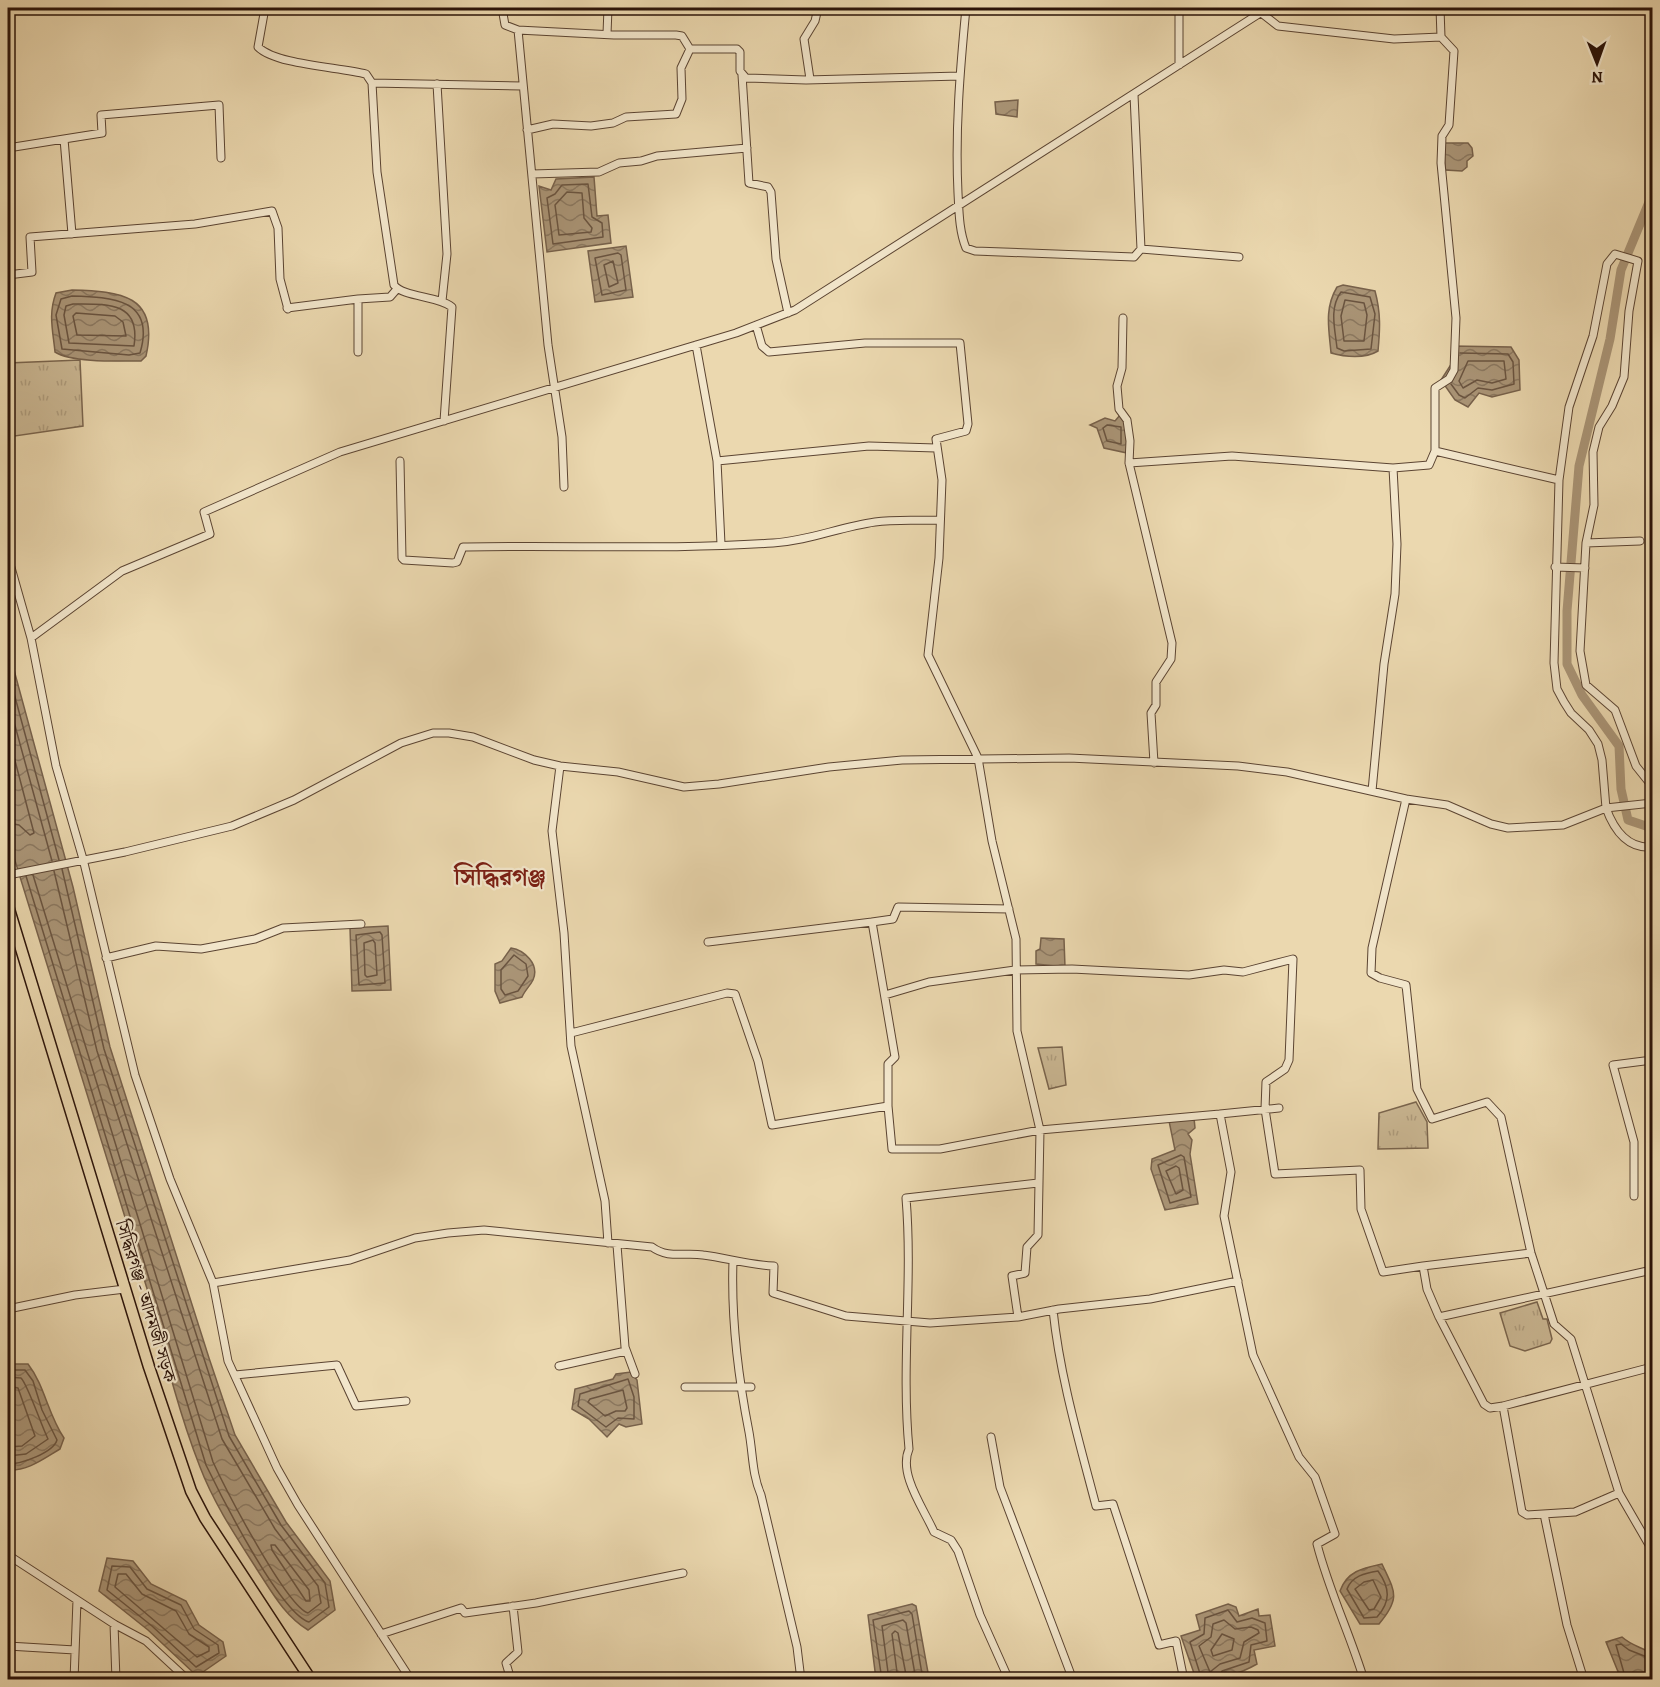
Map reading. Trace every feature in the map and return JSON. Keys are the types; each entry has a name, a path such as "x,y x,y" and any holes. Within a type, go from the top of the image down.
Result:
{"main road":[{"name":"সিদ্ধিরগঞ্জ - আদমজী সড়ক","path":"8,906 125,1289 196,1503 266,1619 311,1680"}],"street":[{"path":"265,8 258,41 261,50 324,68 366,74 372,83 377,172 397,289"},
{"path":"502,8 505,25 519,30 676,35 682,36 690,49"},
{"path":"607,34 609,8"},
{"path":"810,80 804,39 815,21 818,8"},
{"path":"966,8 956,148 962,239 970,250 1134,257 1141,249 1134,95"},
{"path":"1179,8 1179,64"},
{"path":"31,638 122,571 210,534 204,512 340,452 696,345 756,325 806,304 1268,8"},
{"path":"1129,463 1232,456 1393,468 1430,465 1435,451 1435,388 1453,375 1456,318 1441,163 1442,136 1449,125 1454,51 1441,38 1440,8"},
{"path":"1260,12 1278,26 1394,39 1441,38"},
{"path":"519,30 522,86 562,437 564,487"},
{"path":"690,49 737,49 740,52 748,183 768,187 771,192 777,268 788,313"},
{"path":"527,130 553,124 591,126 613,123 626,117 676,114 682,99 681,68 690,49"},
{"path":"742,75 752,78 810,80 960,76"},
{"path":"372,83 522,86"},
{"path":"436,84 447,254 442,301"},
{"path":"8,148 102,133 101,115 219,105 221,158"},
{"path":"64,139 72,234"},
{"path":"532,174 599,172 619,163 641,161 657,156 747,148"},
{"path":"8,275 32,272 30,237 195,224 272,211 278,228 280,279 287,308 390,297 397,289"},
{"path":"1141,249 1239,257"},
{"path":"1653,786 1636,766 1615,710 1586,685 1580,651 1583,568 1594,505 1593,452 1599,427 1612,406 1624,376 1629,310 1638,261 1615,255 1606,264 1593,336 1569,407 1559,480 1554,663 1557,689 1571,713 1585,725 1598,744 1610,819 1628,842 1640,848 1653,847"},
{"path":"397,289 442,301 452,307 444,421"},
{"path":"358,299 358,352"},
{"path":"1123,318 1122,368 1117,386 1119,409 1127,420 1131,441 1129,463 1172,643 1171,659 1156,682 1156,705 1151,713 1154,763"},
{"path":"756,325 762,346 769,352 865,343 960,343 968,424 966,431 961,434 936,439 942,480 939,558 928,655 978,758 986,810 1016,939 1017,1031 1040,1130 1038,1235 1027,1247 1025,1273 1012,1276 1018,1317"},
{"path":"696,345 717,461 721,544"},
{"path":"717,461 869,446 936,448"},
{"path":"1435,451 1559,480"},
{"path":"400,461 402,558 404,560 453,563 457,562 463,547 670,547 812,539 819,534 875,522 939,520"},
{"path":"1372,791 1384,664 1395,594 1397,544 1393,468"},
{"path":"1586,543 1640,541"},
{"path":"8,557 31,638 56,766 83,859 135,1075 170,1179 213,1283 225,1347 235,1375 298,1505 411,1680"},
{"path":"1557,567 1583,568"},
{"path":"8,875 201,835 232,826 294,800 355,765 418,735 450,733 473,737 534,760 561,766 618,772 696,787 829,767 902,760 1069,758 1238,766 1287,772 1406,799 1447,805 1491,824 1508,828 1563,825 1609,808 1653,803"},
{"path":"561,766 552,831 564,933 571,1033 587,1124 605,1201 608,1243"},
{"path":"1406,799 1372,948 1371,972 1380,978 1406,985 1417,1089 1432,1119 1487,1102 1501,1117 1531,1252 1554,1324 1571,1339 1619,1493 1653,1550"},
{"path":"708,942 892,919 898,907 1009,909"},
{"path":"872,922 895,1057 888,1064 888,1106 892,1149 940,1149 1040,1130 1279,1108"},
{"path":"106,958 156,946 201,949 255,939 283,928 361,924"},
{"path":"885,995 929,982 1015,970 1072,969 1189,975 1224,970 1243,972 1293,958 1289,1060 1285,1069 1266,1082 1265,1109 1275,1174 1360,1170 1361,1209 1383,1272 1531,1252"},
{"path":"571,1033 727,993 735,994 758,1061 772,1125 888,1106"},
{"path":"1634,1196 1634,1143 1612,1065 1653,1060"},
{"path":"1220,1114 1231,1172 1224,1216 1252,1355 1299,1457 1314,1477 1335,1534 1317,1544 1325,1575 1343,1617 1364,1680"},
{"path":"1009,1680 980,1615 958,1551 951,1540 934,1532 909,1479 905,1457 909,1449 905,1319 910,1248 906,1198 1038,1183"},
{"path":"213,1283 350,1260 415,1238 484,1230 652,1247 667,1254 701,1254 774,1266 773,1293 846,1316 905,1319 930,1323 1018,1317 1053,1310 1150,1299 1238,1281"},
{"path":"617,1245 621,1317 626,1351 635,1374"},
{"path":"733,1261 732,1284 741,1388 752,1450 753,1476 761,1495 797,1647 801,1680"},
{"path":"1423,1266 1426,1289 1439,1317 1484,1404 1490,1408 1653,1367"},
{"path":"1439,1317 1653,1270"},
{"path":"8,1309 75,1295 125,1289"},
{"path":"1053,1310 1060,1373 1071,1402 1096,1506 1113,1504 1159,1645 1176,1641 1184,1680"},
{"path":"559,1366 626,1351"},
{"path":"235,1375 337,1365 356,1406 406,1401"},
{"path":"685,1387 751,1387"},
{"path":"1503,1406 1522,1512 1527,1515 1575,1512 1619,1493"},
{"path":"991,1437 1000,1487 1073,1680"},
{"path":"1544,1514 1567,1625 1584,1680"},
{"path":"8,1555 114,1624 146,1641 188,1680"},
{"path":"381,1634 461,1608 465,1613 513,1606 683,1573"},
{"path":"74,1680 77,1600"},
{"path":"510,1680 507,1663 518,1652 513,1606"},
{"path":"114,1624 116,1680"},
{"path":"8,1646 75,1650"}],"green space":[{"path":"80,360 83,426 8,437 8,363"},
{"path":"1062,1047 1066,1085 1049,1089 1038,1048"},
{"path":"1416,1102 1427,1122 1428,1148 1378,1149 1379,1113"},
{"path":"1537,1302 1543,1319 1547,1319 1552,1339 1550,1343 1525,1351 1510,1346 1500,1313"}],"water":[{"path":"1018,100 1017,117 996,114 995,102"},
{"path":"1444,143 1468,143 1472,148 1473,156 1467,161 1467,167 1462,171 1445,170"},
{"path":"594,177 597,216 608,215 611,243 547,252 539,186 551,190 556,179"},
{"path":"626,246 633,297 595,302 588,251"},
{"path":"1343,285 1375,291 1380,329 1378,351 1373,354 1342,356 1331,353 1330,303 1337,287"},
{"path":"72,290 106,292 132,300 147,320 149,336 146,356 141,361 96,361 63,356 55,352 52,308 56,293"},
{"path":"1452,346 1511,347 1519,360 1520,390 1492,397 1479,393 1468,407 1455,400 1441,380 1452,363"},
{"path":"1121,414 1126,420 1127,453 1104,448 1097,428 1090,425 1105,418 1115,421"},
{"path":"8,648 73,887 110,1047 235,1435 286,1522 330,1581 335,1610 308,1630 280,1604 226,1520 206,1481 180,1408 153,1308 8,838"},
{"path":"388,926 391,990 352,991 350,928"},
{"path":"1041,938 1064,939 1065,967 1036,964 1036,951 1040,949"},
{"path":"511,948 530,959 535,974 522,997 500,1003 495,991 495,964 502,961"},
{"path":"1194,1118 1195,1128 1188,1134 1192,1140 1190,1154 1198,1204 1165,1210 1151,1169 1152,1159 1175,1150 1169,1121"},
{"path":"8,1364 28,1364 39,1382 64,1438 60,1449 35,1464 15,1470 8,1470"},
{"path":"631,1372 637,1380 642,1424 626,1427 619,1424 607,1437 589,1419 572,1409 575,1389 613,1379 616,1374"},
{"path":"107,1558 133,1561 151,1584 186,1601 199,1625 223,1642 226,1656 197,1676 148,1630 99,1591"},
{"path":"1382,1564 1393,1588 1391,1608 1379,1624 1360,1624 1340,1591 1351,1575 1362,1569"},
{"path":"912,1604 916,1606 929,1678 876,1679 868,1615"},
{"path":"1228,1604 1236,1607 1239,1616 1258,1609 1259,1616 1270,1615 1275,1646 1254,1650 1257,1664 1243,1671 1220,1678 1196,1679 1181,1636 1200,1630 1196,1615"},
{"path":"1622,1637 1652,1654 1652,1679 1621,1679 1606,1642"}],"waterway":[{"path":"1652,195 1621,270 1610,339 1579,466 1567,611 1567,664 1582,695 1619,746 1621,789 1628,820 1652,828"}],"district":[{"name":"সিদ্ধিরগঞ্জ","path":"500,877"}]}
